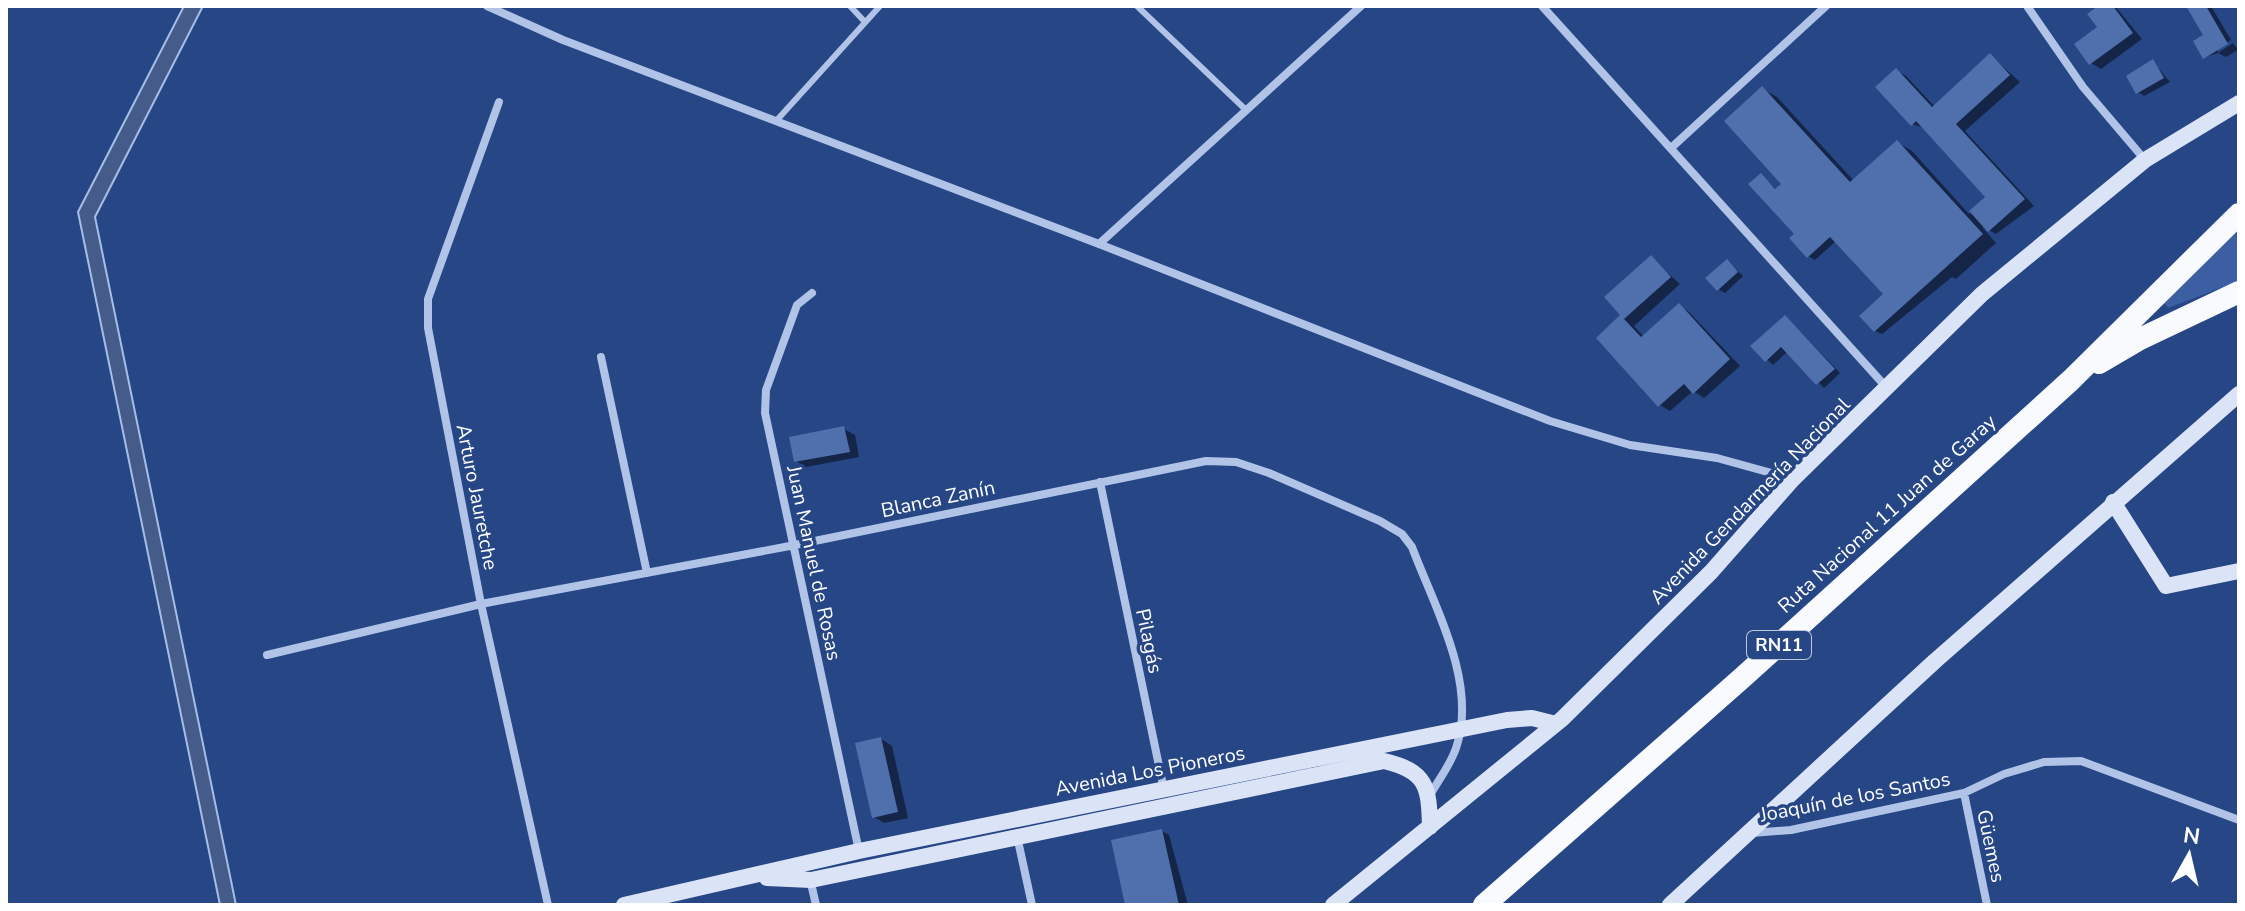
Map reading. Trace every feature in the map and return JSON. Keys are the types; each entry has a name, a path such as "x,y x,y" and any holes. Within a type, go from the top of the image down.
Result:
{"highway":[{"name":"Ruta Nacional 11 Juan de Garay","path":"1484,905 1742,678 2071,380 2239,214"},
{"name":"Ruta Nacional 11 Juan de Garay","path":"2071,380 2140,339 2239,292"}],"main road":[{"name":"Avenida Gendarmería Nacional","path":"1333,905 1556,724 1711,572 1793,479 1982,294 2145,160 2239,103"},
{"path":"1670,905 2113,502 2239,394"},
{"path":"2113,502 2166,586 2239,571"},
{"name":"Avenida Los Pioneros","path":"624,905 754,878 859,851 1460,729 1532,718 1556,724"},
{"name":"Avenida Los Pioneros","path":"754,878 811,880 1384,761 1403,766 1419,775 1430,795"},
{"path":"1430,795 1430,827"}],"street":[{"path":"487,6 563,40 1099,244 1550,421 1630,445 1717,458 1793,479"},
{"path":"1099,244 1361,6"},
{"path":"1542,6 1888,389"},
{"path":"1671,148 1826,6"},
{"path":"2027,6 2083,87 2145,160"},
{"name":"Arturo Jauretche","path":"499,102 428,299 428,328 481,604 548,905"},
{"name":"Juan Manuel de Rosas","path":"812,293 797,305 766,390 765,413 859,851"},
{"path":"601,357 647,573"},
{"name":"Blanca Zanín","path":"267,655 481,604 795,545 1206,461 1236,462 1283,479 1402,534 1412,547 1460,685 1460,729 1454,754 1430,795"},
{"name":"Pilagás","path":"1100,482 1168,806"},
{"name":"Joaquín de los Santos","path":"1748,833 1791,830 1964,793 2004,774 2044,762 2081,761 2239,820"},
{"name":"Güemes","path":"1964,793 1987,905"},
{"path":"1014,819 1032,905"},
{"path":"807,862 816,905"}],"lane":[{"path":"850,6 864,21"},
{"path":"777,120 880,6"},
{"path":"1137,6 1246,110"}],"shaded area":[{"path":"184,6 203,6 95,217 236,905 220,905 78,212"},
{"path":"2239,224 2239,281 2168,308 2164,302"}],"building":[{"path":"2098,6 2113,6 2133,33 2089,65 2074,44 2097,27 2087,14"},
{"path":"2186,6 2206,6 2228,44 2203,59 2193,41 2203,35"},
{"path":"1990,53 2010,75 1956,124 2025,199 1988,232 1969,211 1985,197 1916,121 1911,126 1875,87 1896,68 1932,107"},
{"path":"2153,59 2164,78 2136,94 2126,76"},
{"path":"1762,86 1850,182 1897,140 1983,234 1874,332 1859,316 1883,294 1830,237 1807,258 1789,238 1794,234 1748,184 1761,173 1775,189 1781,184 1724,121"},
{"path":"1651,255 1671,277 1624,319 1641,337 1679,303 1730,359 1693,394 1684,384 1658,407 1596,338 1620,315 1604,297"},
{"path":"1727,259 1738,272 1717,291 1705,278"},
{"path":"1785,315 1835,369 1816,385 1781,347 1765,362 1750,346"},
{"path":"844,426 850,452 794,462 789,437"},
{"path":"881,737 898,812 872,818 855,743"},
{"path":"1162,829 1179,905 1125,905 1111,840"}]}
